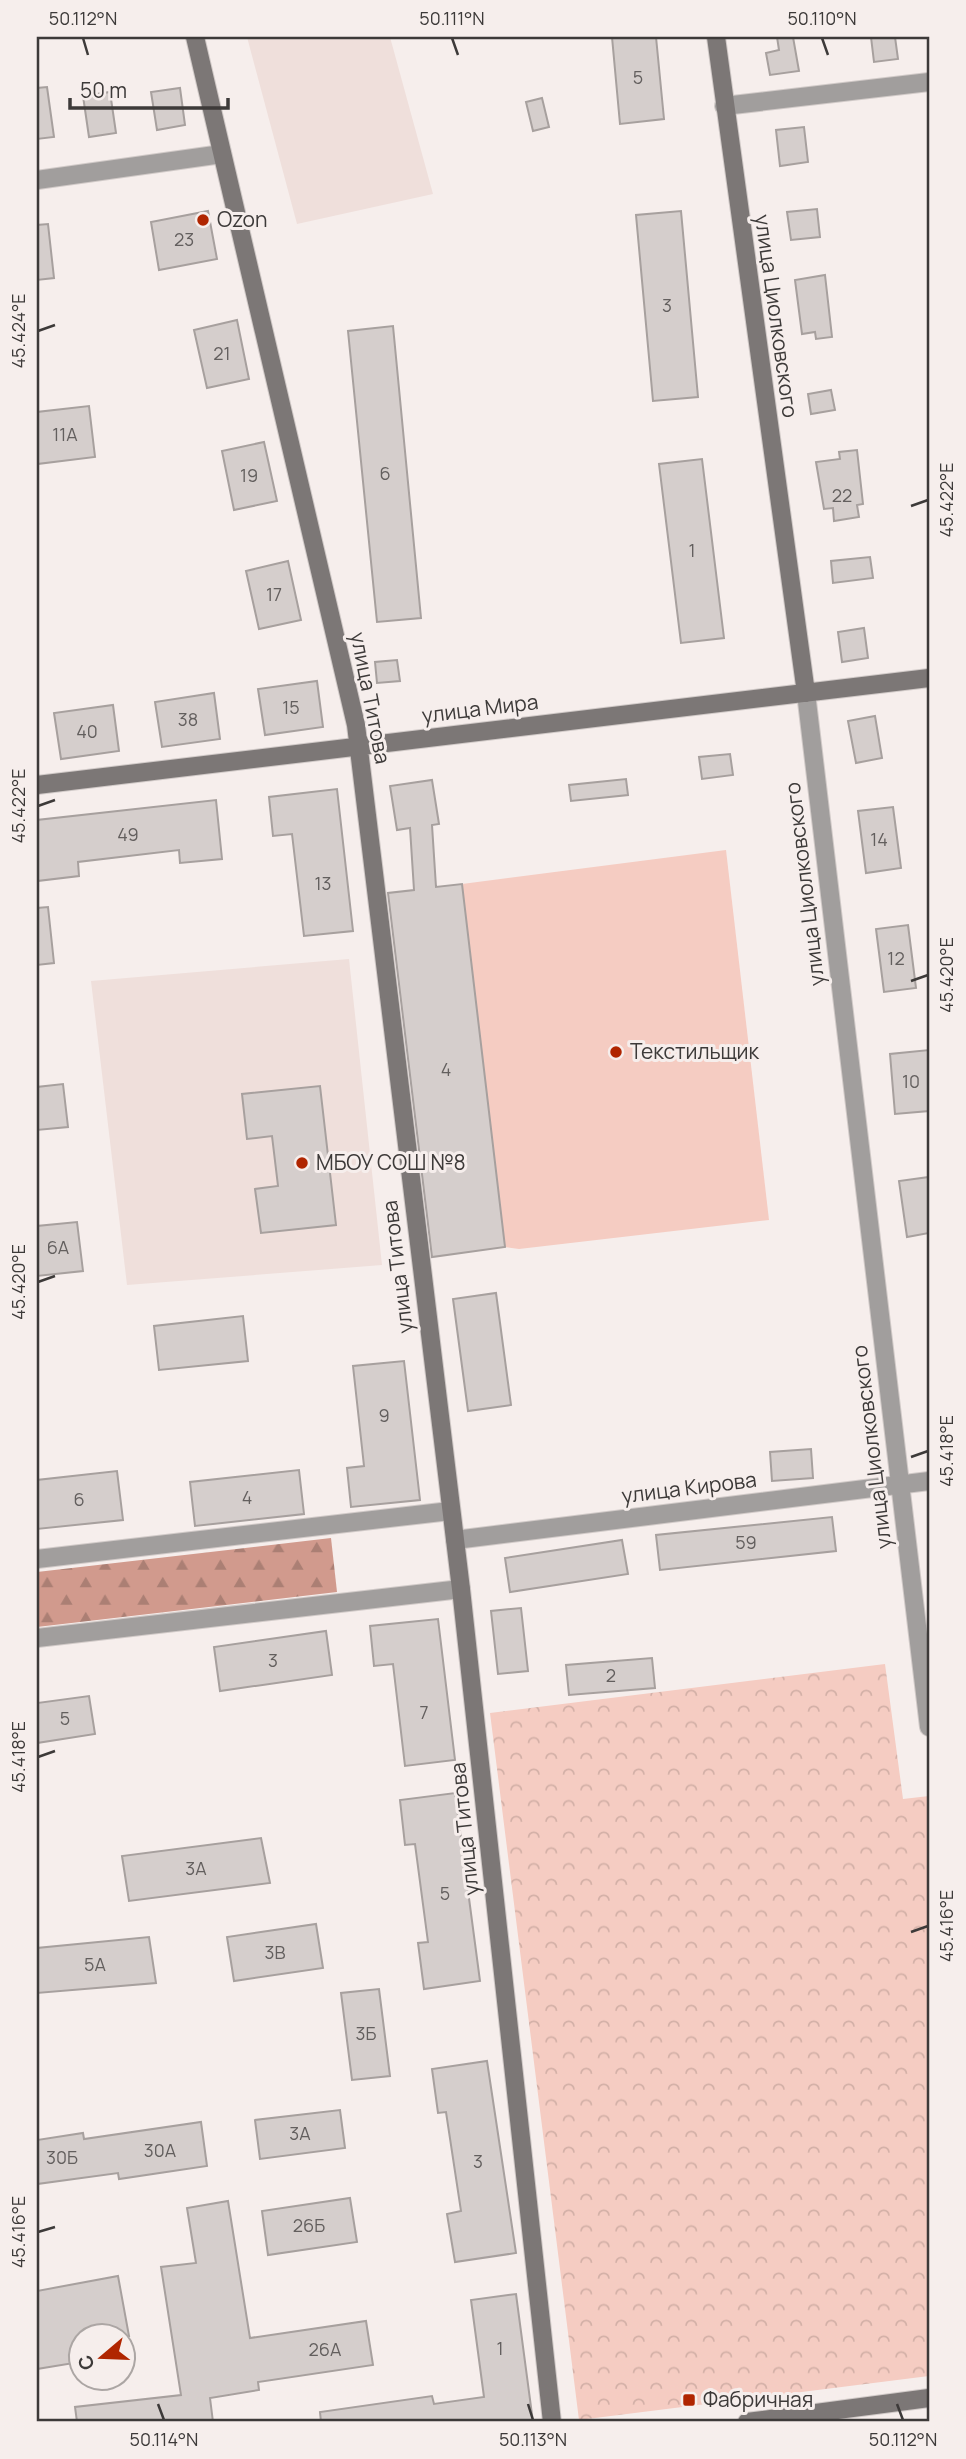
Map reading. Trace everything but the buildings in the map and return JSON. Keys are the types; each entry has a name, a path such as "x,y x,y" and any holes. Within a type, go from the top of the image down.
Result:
{"street":[{"name":"улица Титова","path":"195,37 356,724 461,1589 552,2422"},
{"name":"улица Циолковского","path":"716,37 806,693 929,1727"},
{"path":"724,106 929,82"},
{"path":"37,180 222,154"},
{"name":"улица Мира","path":"37,785 929,678"},
{"name":"улица Кирова","path":"455,1540 929,1481"},
{"path":"37,1559 450,1511"},
{"path":"37,1639 461,1589"},
{"path":"747,2422 929,2398"}],"shaded area":[{"path":"247,37 390,37 433,194 297,224"},
{"path":"349,959 382,1265 127,1285 91,981"}],"green space":[{"name":"Текстильщик","path":"726,850 769,1220 519,1249 505,1247 462,884"},
{"path":"331,1538 337,1592 37,1627 37,1572"},
{"path":"885,1664 903,1799 929,1796 929,2376 579,2420 490,1713"}],"place":[{"name":"Ozon","path":"203,220"},
{"name":"Текстильщик","path":"616,1052"},
{"name":"МБОУ СОШ №8","path":"302,1163"},
{"name":"Фабричная","path":"689,2400"}]}
